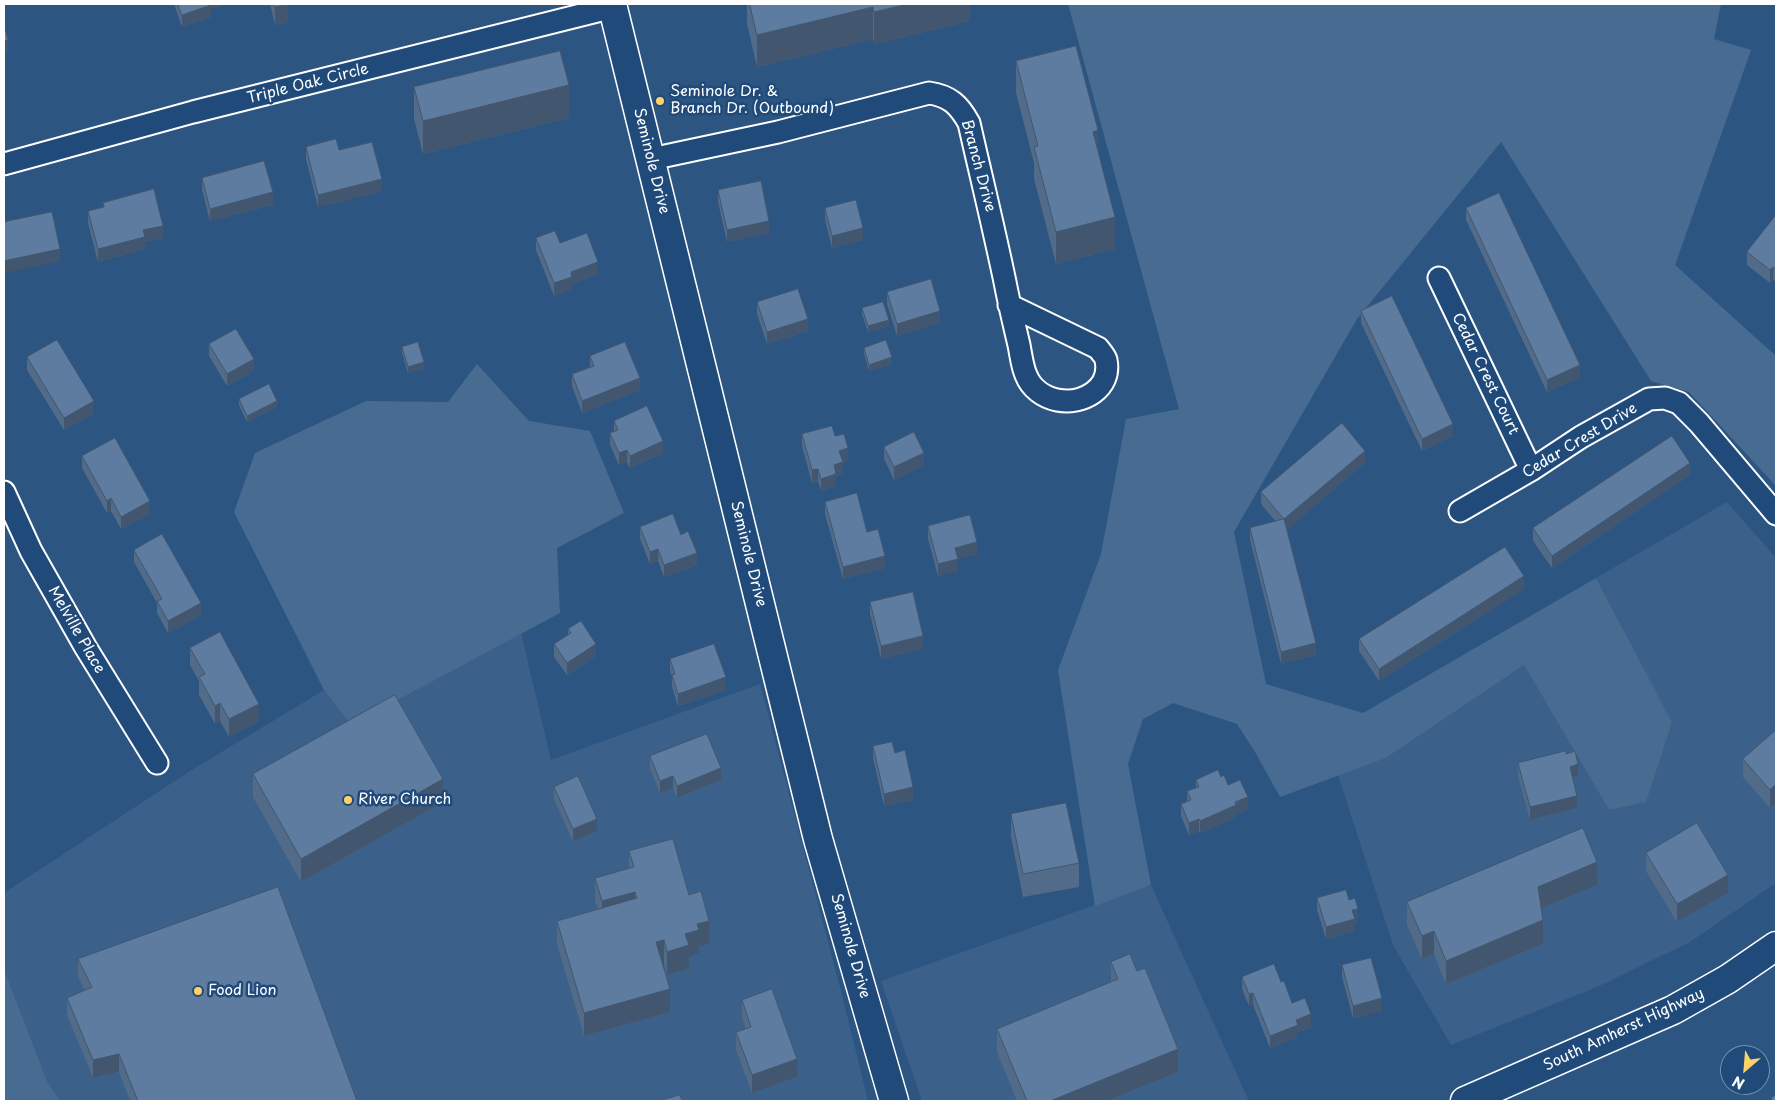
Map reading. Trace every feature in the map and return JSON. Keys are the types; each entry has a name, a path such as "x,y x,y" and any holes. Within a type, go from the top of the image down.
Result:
{"street":[{"name":"Seminole Drive","path":"613,5 818,839 894,1101"},
{"name":"Triple Oak Circle","path":"4,164 193,112 613,5"},
{"name":"Branch Drive","path":"651,159 778,132 928,93 938,94 950,99 962,109 969,123 1025,373 1031,384 1043,395 1058,400 1077,400 1090,395 1103,385 1107,374 1106,358 1098,348 1010,305"},
{"name":"Cedar Crest Court","path":"1439,278 1531,470"},
{"name":"Cedar Crest Drive","path":"1460,511 1531,470 1581,437 1649,399 1665,398 1679,404 1699,423 1776,514"},
{"name":"Melville Place","path":"4,492 31,551 86,648 158,763"},
{"name":"South Amherst Highway","path":"1465,1101 1673,1010 1728,979 1776,946"}],"shaded area":[{"path":"1068,4 1721,4 1714,39 1751,50 1675,265 1776,356 1776,486 1689,392 1651,381 1501,142 1357,319 1234,532 1266,684 1363,713 1596,578 1672,722 1646,802 1609,810 1524,665 1386,758 1280,797 1237,724 1173,703 1143,719 1128,764 1151,885 1095,906 1058,670 1101,554 1126,419 1179,409"},
{"path":"477,364 529,421 590,431 624,513 557,548 560,613 351,725 324,690 234,512 255,453 366,401 448,402"},
{"path":"1727,502 1776,558 1776,883 1690,942 1597,987 1451,1045 1393,945 1338,775 1386,758 1524,665 1609,810 1672,722 1596,578"},
{"path":"521,633 551,760 760,684 868,1101 60,1101 47,1081 4,969 4,893 187,773 324,690 352,725"},
{"path":"1151,885 1249,1101 922,1101 881,981"},
{"path":"4,969 47,1081 60,1101 4,1101"}],"building":[{"path":"178,4 210,4 211,5 182,15"},
{"path":"274,4 288,4 275,7"},
{"path":"750,4 908,4 874,12 873,7 757,35"},
{"path":"4,25 8,40 4,41"},
{"path":"1076,46 1098,130 1093,132 1115,217 1056,232 1034,147 1038,146 1016,61"},
{"path":"560,51 569,85 423,121 414,87"},
{"path":"336,139 339,150 372,142 382,179 318,195 306,147"},
{"path":"264,161 273,192 210,209 202,178"},
{"path":"761,181 769,221 727,230 718,190"},
{"path":"154,189 163,226 143,230 145,237 98,249 88,211 104,207 103,203"},
{"path":"1499,193 1580,365 1547,380 1466,208"},
{"path":"856,200 863,228 832,236 825,208"},
{"path":"52,212 60,249 4,261 4,222"},
{"path":"1776,215 1776,270 1773,267 1770,270 1747,252"},
{"path":"555,231 560,243 587,233 598,262 571,272 572,277 554,283 536,238"},
{"path":"931,279 940,311 897,324 887,292"},
{"path":"798,289 808,319 767,332 757,302"},
{"path":"1392,296 1453,424 1422,439 1361,311"},
{"path":"883,302 889,320 868,326 862,308"},
{"path":"236,329 254,359 227,374 209,344"},
{"path":"57,340 94,401 64,418 27,357"},
{"path":"886,340 892,357 869,365 864,348"},
{"path":"418,342 424,362 408,367 402,347"},
{"path":"625,342 640,378 582,401 572,374 594,366 590,356"},
{"path":"269,384 277,401 247,416 239,399"},
{"path":"647,406 663,441 630,456 627,450 619,453 610,433 618,430 614,421"},
{"path":"1342,423 1365,451 1284,519 1261,492"},
{"path":"832,426 835,436 844,434 848,448 839,451 843,462 834,465 836,474 821,479 818,469 812,470 802,434"},
{"path":"914,432 924,453 894,467 884,447"},
{"path":"1672,436 1690,463 1552,556 1533,528"},
{"path":"115,438 150,501 121,517 111,498 107,501 82,456"},
{"path":"857,493 867,532 878,529 885,556 843,567 825,502"},
{"path":"673,514 681,535 688,531 697,553 664,565 658,549 650,552 640,527"},
{"path":"970,515 977,542 955,548 958,559 938,564 928,526"},
{"path":"1284,519 1316,643 1281,652 1250,528"},
{"path":"162,534 201,603 168,621 157,601 162,599 134,550"},
{"path":"1505,547 1524,576 1379,669 1359,639"},
{"path":"913,592 923,636 881,646 870,602"},
{"path":"581,621 596,644 567,663 554,644 571,633 568,629"},
{"path":"220,632 259,704 229,719 220,703 215,706 199,677 205,674 190,648"},
{"path":"714,644 726,677 678,694 672,675 675,674 670,659"},
{"name":"River Church","path":"395,695 443,779 301,859 253,774"},
{"path":"1776,730 1776,784 1770,790 1743,759"},
{"path":"707,734 721,768 677,786 673,776 660,781 650,756"},
{"path":"892,742 895,753 905,750 913,787 884,794 873,746"},
{"path":"1566,751 1566,754 1575,751 1578,764 1570,767 1577,796 1530,807 1518,763"},
{"path":"1218,770 1221,777 1224,775 1228,785 1240,780 1248,797 1235,802 1236,805 1200,821 1199,819 1189,823 1181,804 1191,800 1187,791 1199,787 1196,780"},
{"path":"578,776 597,819 573,829 554,787"},
{"path":"1066,803 1079,863 1023,874 1011,814"},
{"path":"1697,823 1728,875 1677,904 1646,853"},
{"path":"1583,828 1597,862 1538,887 1543,920 1446,961 1434,931 1422,936 1407,902"},
{"path":"673,839 689,895 701,891 709,921 697,924 699,930 685,934 689,945 667,952 664,940 656,942 670,989 584,1013 557,921 637,898 635,892 602,901 595,878 634,867 629,851"},
{"name":"Food Lion","path":"278,887 357,1101 138,1101 119,1054 93,1060 67,998 92,987 78,959"},
{"path":"1346,890 1349,900 1355,898 1358,909 1352,910 1355,919 1326,927 1317,898"},
{"path":"1130,954 1137,971 1145,968 1178,1049 1050,1101 1027,1101 997,1029 1118,979 1111,962"},
{"path":"1371,958 1382,998 1353,1006 1342,965"},
{"path":"1274,964 1281,982 1284,981 1292,1003 1305,998 1311,1014 1296,1020 1298,1025 1270,1036 1253,993 1249,994 1242,977"},
{"path":"772,989 797,1059 752,1075 736,1032 751,1027 742,1000"},
{"path":"680,1095 682,1101 663,1101 663,1100"},
{"path":"1776,1095 1776,1101 1773,1101 1771,1098"}],"place":[{"name":"Seminole Dr. & Branch Dr. (Outbound)","path":"660,101"},
{"name":"River Church","path":"348,800"},
{"name":"Food Lion","path":"198,991"}]}
